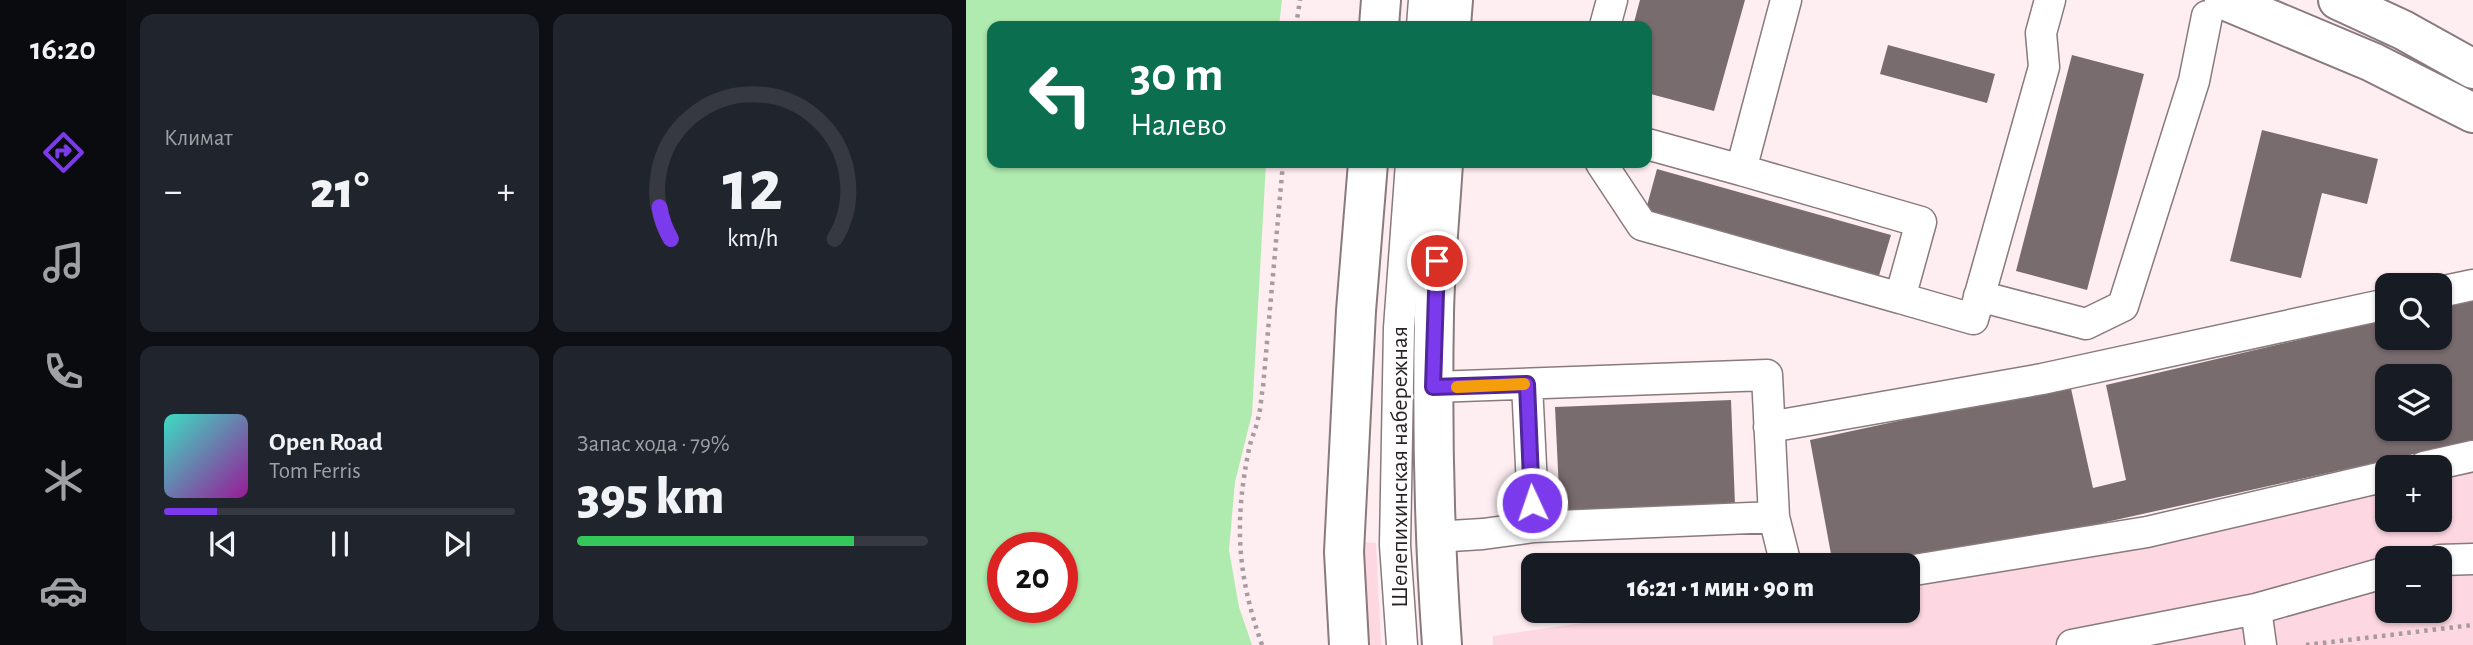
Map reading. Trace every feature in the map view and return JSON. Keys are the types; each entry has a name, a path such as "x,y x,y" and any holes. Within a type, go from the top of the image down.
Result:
{"main road":[{"path":"1379,21 1381,0"},
{"path":"1451,21 1453,0"},
{"path":"2338,0 2473,60"},
{"path":"2215,8 2372,62 2473,113"},
{"path":"2403,30 2473,69"},
{"path":"1349,645 1344,552 1356,311 1368,168"},
{"name":"Шелепихинская набережная","path":"1442,645 1434,537 1433,387 1434,310 1443,168"}],"street":[{"path":"1422,21 1424,0"},
{"path":"1606,21 1612,0"},
{"path":"1741,170 1786,0"},
{"path":"1604,168 1642,225 1973,319 2044,67 2041,33 2050,0"},
{"path":"1979,296 2086,324 2123,306 2215,8"},
{"path":"1652,145 1921,222 1900,298"},
{"name":"Шелепихинская набережная","path":"1402,645 1395,545 1399,328 1411,168"},
{"path":"2452,289 2473,285"},
{"path":"1769,427 2042,379 2375,306"},
{"path":"1433,387 1767,375 1773,517 1783,553"},
{"path":"1527,384 1534,527"},
{"path":"2452,461 2473,456"},
{"path":"1920,569 2136,534 2375,479"},
{"path":"1434,537 1534,527 1773,517"},
{"path":"2452,559 2473,559"},
{"path":"2072,645 2256,609 2375,575"},
{"path":"2256,609 2261,645"}],"path":[{"path":"1297,21 1300,0"},
{"path":"1262,645 1244,590 1238,548 1242,484 1263,387 1283,168"},
{"path":"2306,645 2473,625"}],"shaded area":[{"path":"966,0 1282,0 1280,21 987,21 987,168 1266,168 1252,414 1235,482 1229,550 1239,607 1252,645 966,645"},
{"path":"2473,468 2473,645 1493,645 1493,636 1582,623 1920,623 1920,573 2375,489 2375,532 2452,532 2452,473"},
{"path":"1364,542 1376,543 1381,645 1367,645"}],"building":[{"path":"1640,0 1745,0 1714,111 1652,94 1652,21 1634,21"},
{"path":"1888,45 1995,74 1987,103 1880,74"},
{"path":"2072,55 2144,74 2087,290 2016,271"},
{"path":"2262,130 2378,159 2367,204 2322,193 2301,278 2230,261"},
{"path":"1657,169 1891,235 1878,279 1645,213"},
{"path":"2473,298 2473,441 2410,455 2375,455 2375,463 2097,524 1920,557 1920,553 1831,553 1810,440 2070,384 2093,488 2126,480 2106,385 2375,322 2375,350 2452,350 2452,303"},
{"path":"1731,400 1735,505 1560,512 1555,407"}],"slow traffic":[{"path":"1457,387 1524,384"}],"route":[{"path":"1437,261 1433,387 1527,384 1532,503"}]}
